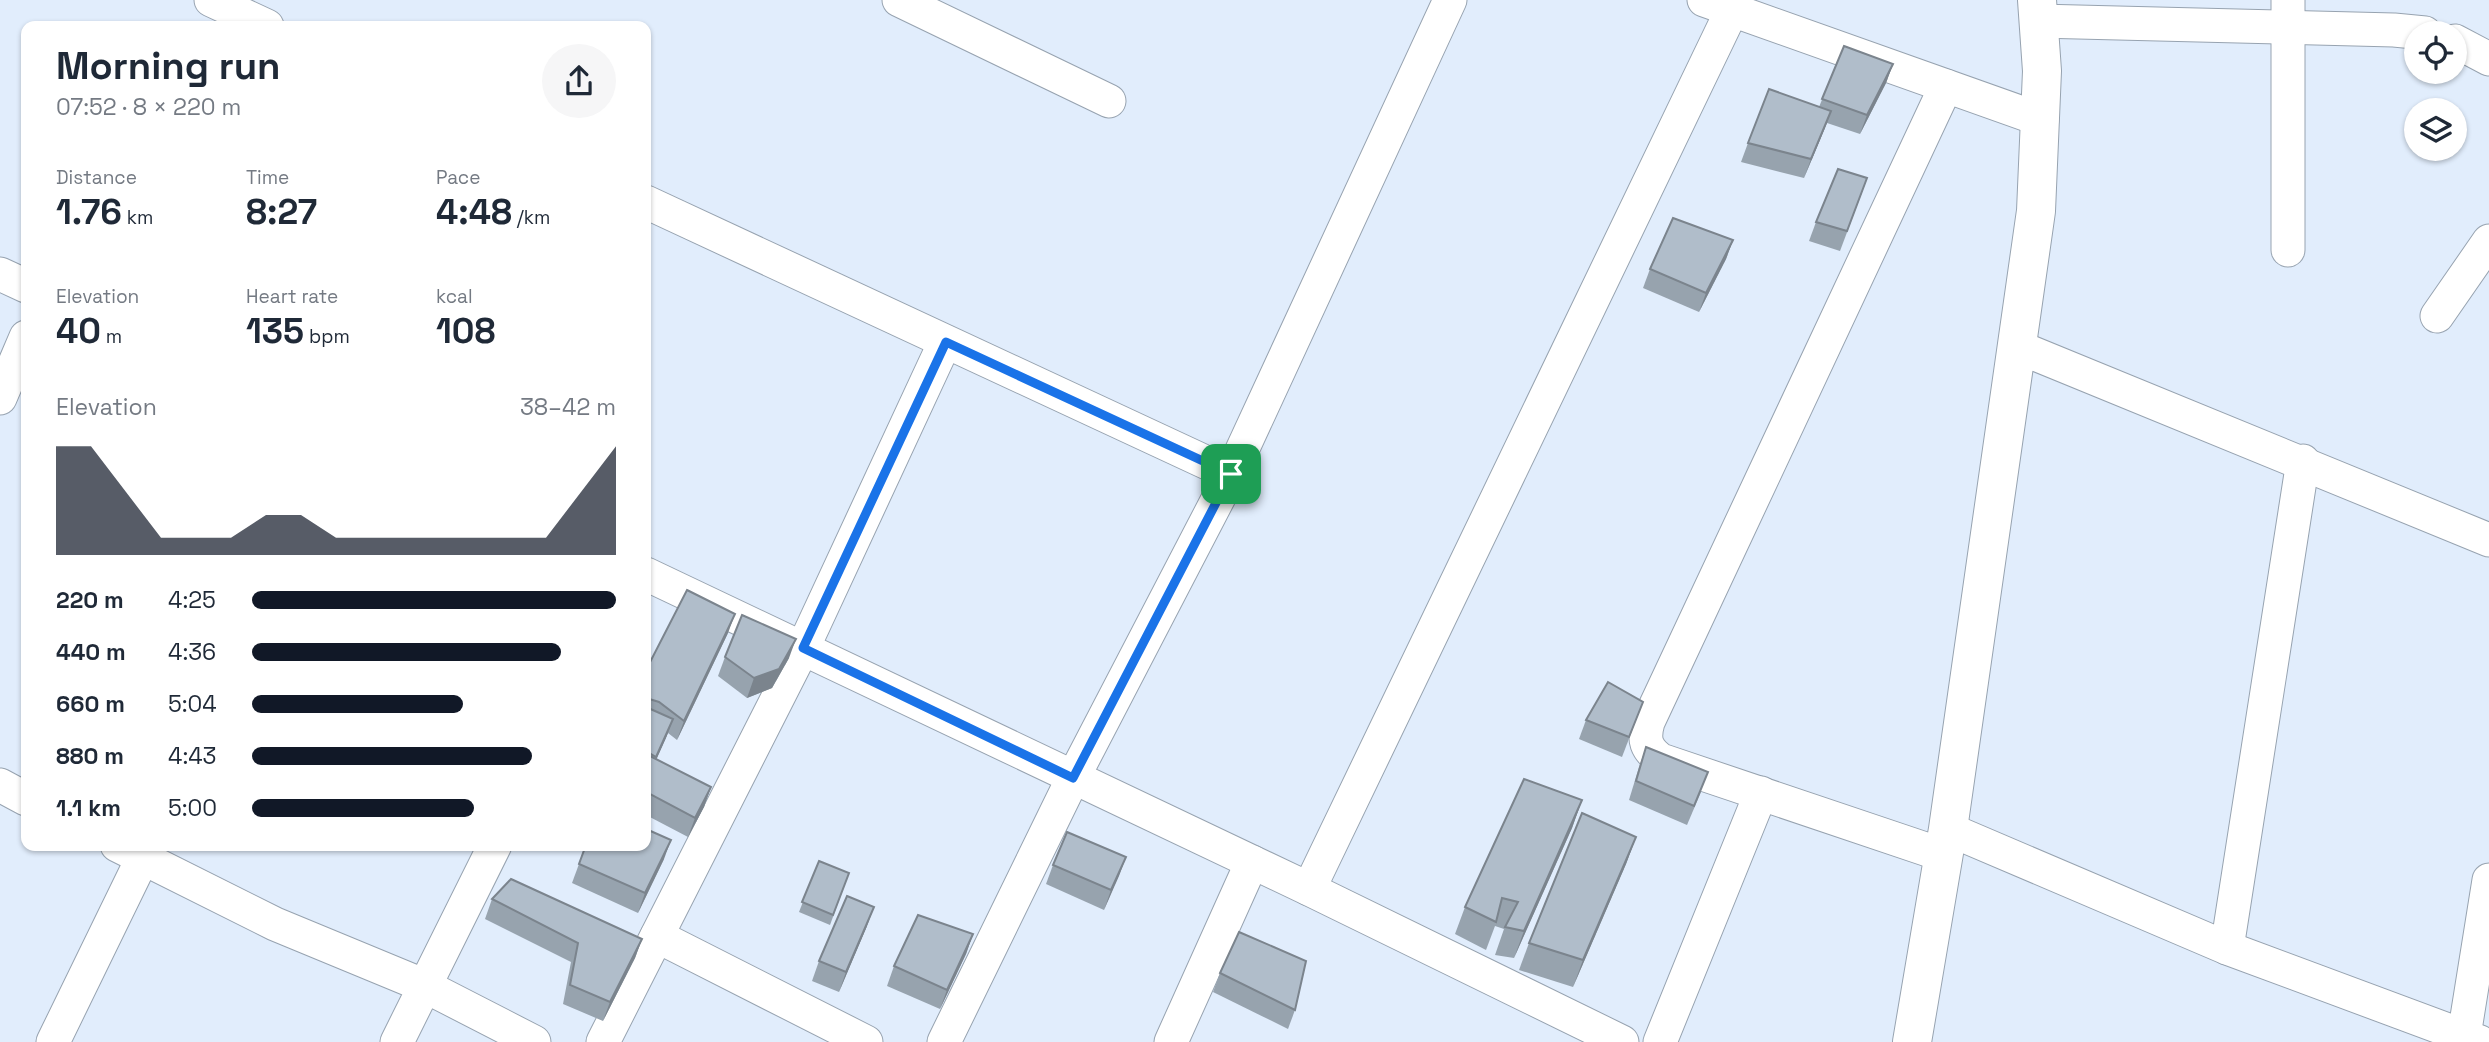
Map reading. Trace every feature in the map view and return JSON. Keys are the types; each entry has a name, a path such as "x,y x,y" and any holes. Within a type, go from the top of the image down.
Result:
{"street":[{"path":"211,0 256,21"},
{"path":"899,0 1109,102"},
{"path":"944,1042 1073,778 1231,474 1450,0"},
{"path":"1309,889 1718,5 2042,120"},
{"path":"1912,1042 1946,842 2036,211 2042,120 2038,11 2289,15 2404,31"},
{"path":"2288,250 2289,15"},
{"path":"2467,47 2489,59"},
{"path":"1946,86 1648,722 1644,736 1649,750 1661,760 1761,793 1946,842 2472,1039 2489,880"},
{"path":"651,204 1231,474"},
{"path":"2437,316 2489,242"},
{"path":"0,274 21,284"},
{"path":"603,1042 803,648 946,342"},
{"path":"2018,347 2303,461 2489,540"},
{"path":"0,398 21,349"},
{"path":"2227,948 2303,461"},
{"path":"651,576 1309,889 1622,1042"},
{"path":"0,785 21,796"},
{"path":"1660,1042 1761,793"},
{"path":"53,1042 136,851"},
{"path":"138,851 275,924 425,986 534,1042"},
{"path":"397,1042 492,851"},
{"path":"1171,1042 1252,862"},
{"path":"657,936 866,1042"}],"building":[{"path":"1844,46 1893,64 1867,115 1822,99"},
{"path":"1769,89 1831,111 1811,159 1748,143"},
{"path":"1838,169 1867,178 1847,231 1816,222"},
{"path":"1673,218 1733,240 1706,293 1650,269"},
{"path":"687,590 735,614 684,721 659,702 651,700 651,660"},
{"path":"742,615 796,639 779,669 754,678 725,657"},
{"path":"1608,682 1643,702 1629,737 1586,720"},
{"path":"651,709 673,719 656,757 651,754"},
{"path":"1646,747 1708,772 1694,806 1636,781"},
{"path":"651,757 711,787 695,818 651,795"},
{"path":"1524,779 1582,800 1524,931 1505,927 1518,902 1502,898 1496,922 1465,907"},
{"path":"1582,813 1636,837 1583,960 1529,943"},
{"path":"651,831 671,840 645,893 579,864 584,851 651,851"},
{"path":"1067,832 1126,857 1111,890 1053,865"},
{"path":"819,861 849,873 833,915 802,902"},
{"path":"511,879 642,939 610,1002 570,985 578,943 492,899"},
{"path":"847,896 874,907 846,972 819,961"},
{"path":"918,915 973,934 947,990 894,966"},
{"path":"1239,932 1306,961 1295,1010 1220,973"}],"route":[{"path":"946,342 1231,474 1073,778 803,648 946,342"}]}
